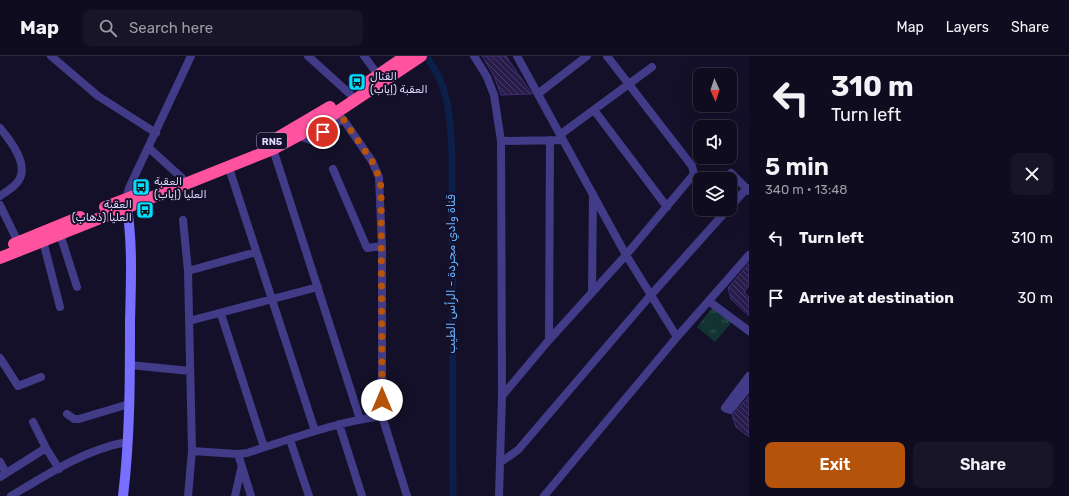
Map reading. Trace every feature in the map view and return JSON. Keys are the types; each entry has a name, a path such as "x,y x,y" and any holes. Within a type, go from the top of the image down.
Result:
{"highway":[{"name":"RN5","path":"0,258 60,234 182,178 272,141 350,94 378,75 407,59 421,56"},
{"name":"RN5","path":"0,250 18,242 229,168 273,149 299,136 407,59"}],"street":[{"path":"51,56 98,96 156,133"},
{"path":"123,496 130,365 131,249 127,203 129,188 191,56"},
{"path":"308,56 350,94"},
{"path":"364,56 378,75"},
{"path":"474,56 487,77 494,95 501,140 502,396 499,496"},
{"path":"518,56 626,255 650,296 677,337"},
{"path":"539,93 587,56"},
{"path":"502,396 549,340 626,255 692,177 694,168 627,84 607,56"},
{"path":"501,140 550,140 562,137 627,84 652,67"},
{"path":"594,110 667,207"},
{"path":"299,136 310,140 343,119 372,161 379,177 382,246 382,416 407,496"},
{"path":"0,128 18,154 22,171 18,182 0,196"},
{"path":"549,340 550,140"},
{"path":"149,148 182,178"},
{"path":"273,149 360,419"},
{"path":"229,168 315,430"},
{"path":"333,169 367,248 382,246"},
{"path":"737,179 748,189 737,200"},
{"path":"592,292 593,194"},
{"path":"0,205 18,242"},
{"path":"501,462 518,450 650,296 722,216"},
{"path":"183,220 188,271 192,451 188,496"},
{"path":"60,234 77,287"},
{"path":"43,241 60,307"},
{"path":"188,271 256,252"},
{"path":"544,496 677,337 710,302 749,255"},
{"path":"189,322 221,314 272,298 318,287"},
{"path":"710,302 749,331"},
{"path":"221,314 264,447"},
{"path":"0,358 18,386 41,377"},
{"path":"130,365 190,371"},
{"path":"749,376 725,408 730,410 749,387"},
{"path":"67,414 74,419 79,419 128,404"},
{"path":"192,451 238,454 290,440 315,430 360,419 382,416"},
{"path":"33,422 46,448 59,469"},
{"path":"339,424 362,496"},
{"path":"290,440 309,496"},
{"path":"11,496 59,469 103,448 127,442"},
{"path":"0,462 3,475 46,448"},
{"path":"238,454 251,496"},
{"path":"235,496 242,468"}],"green space":[{"path":"713,307 732,322 715,342 697,327"}],"building":[{"path":"482,56 506,56 532,94 501,95 494,76"},
{"path":"749,263 749,286 744,292 749,297 749,316 731,299 728,288"},
{"path":"749,396 749,415 747,418 749,420 749,437 736,427 732,415"}],"waterway":[{"name":"قناة وادي مجردة - الرأس الطيب","path":"426,56 437,74 444,90 451,129 453,496"}],"place":[{"name":"القنال العقبة (إياب)","path":"357,82"},
{"name":"العقبة العليا (إياب)","path":"141,187"},
{"name":"العقبة العليا (ذهاب)","path":"145,210"}],"route":[{"path":"323,132 343,119 372,161 379,177 382,203 382,400"}]}
